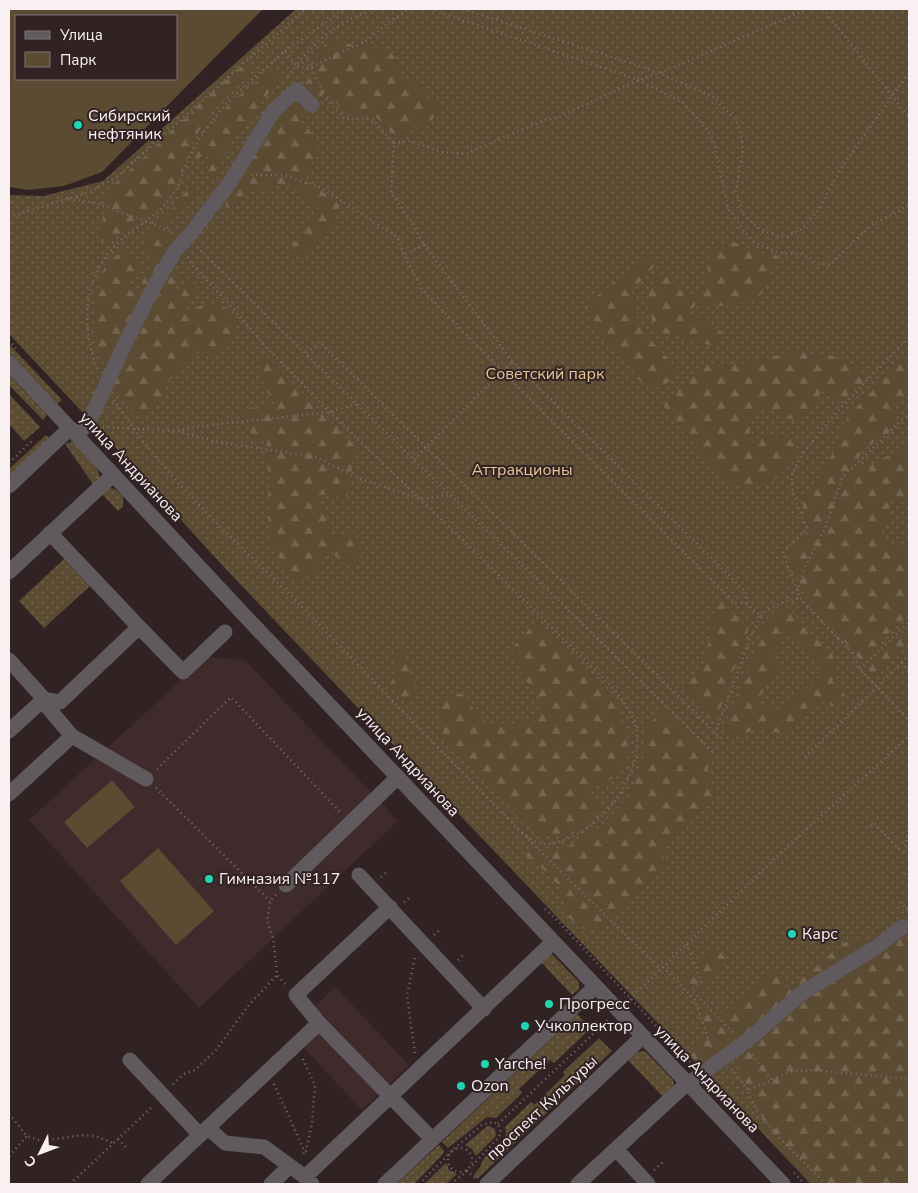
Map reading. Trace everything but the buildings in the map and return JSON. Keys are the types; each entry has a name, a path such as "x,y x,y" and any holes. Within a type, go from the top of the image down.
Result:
{"street":[{"path":"9,486 74,431 88,424 128,337 156,283 175,251 231,181 274,110 297,90 312,105"},
{"name":"улица Андрианова","path":"9,363 642,1037 783,1184"},
{"path":"9,572 113,475"},
{"path":"50,534 183,672 225,632"},
{"path":"44,699 60,702 139,627"},
{"path":"9,660 44,699 49,709 72,736 146,779"},
{"path":"9,731 44,699"},
{"path":"9,794 72,736"},
{"path":"286,885 398,777"},
{"path":"359,875 484,1009"},
{"path":"390,907 296,995 319,1023 432,1139"},
{"path":"578,1184 670,1099 802,994 878,946 902,927"},
{"path":"130,1060 204,1132 225,1143 264,1147 309,1181 390,1096 418,1072 553,942"},
{"path":"384,1184 595,987"},
{"path":"148,1184 319,1023"},
{"name":"проспект Культуры","path":"487,1184 642,1037"},
{"path":"616,1149 648,1184"},
{"path":"271,1184 290,1166"}],"path":[{"path":"9,217 90,192 118,176 305,9"},
{"path":"344,9 285,51 227,102 207,128 187,163 176,191 154,216 123,238 97,270 90,289 87,307 90,344 99,374 133,428 220,526 292,597 519,830 695,1000 720,1061 748,1090 750,1099 768,1124 826,1184"},
{"path":"285,79 305,55 331,30 375,9"},
{"path":"285,51 296,66 307,69 368,40 388,22 410,9"},
{"path":"430,9 639,80 683,103 710,133 714,142 728,208 748,236 767,248 780,253 801,254 817,263 830,265 871,225 909,204"},
{"path":"463,9 660,73 712,96 735,119 739,127 743,148 736,191 742,212 760,229 778,236 787,236 800,230 817,212 842,167 909,72"},
{"path":"394,143 411,141 442,152 465,154 545,120 559,117 639,80 660,73 808,9"},
{"path":"824,9 909,117"},
{"path":"305,55 320,85 322,94 345,119 372,119 394,143 392,193 412,222 424,245 512,361 746,592 746,603"},
{"path":"231,181 255,174 283,175 322,188 398,238 404,255 422,289 735,603 746,603 761,616"},
{"path":"69,199 96,202 146,221 185,240 307,354 714,753"},
{"path":"185,240 191,264 267,348 329,412 420,498 614,689 634,719 638,736 634,764 621,793 601,818 580,833 559,843 540,844 519,830"},
{"path":"404,255 424,245"},
{"path":"909,338 812,440 795,464 792,476 792,494 807,528 783,553 800,598 852,653 860,669 909,720"},
{"path":"307,354 319,342 427,446 715,734 724,740"},
{"path":"414,459 512,361"},
{"path":"177,431 194,427 329,412 358,404"},
{"path":"798,592 804,569 826,526 842,478 909,413"},
{"path":"97,433 103,427 177,431 213,441 315,457 360,479 420,498 449,495"},
{"path":"9,463 34,440"},
{"path":"715,734 761,616 770,608 784,601 800,598"},
{"path":"860,669 909,622"},
{"path":"806,758 909,655"},
{"path":"900,663 909,672"},
{"path":"296,995 277,975 273,938 267,921 270,901 146,779 230,697 350,822"},
{"path":"498,1124 618,1011 773,860 909,736"},
{"path":"871,826 874,823 904,854 909,826"},
{"path":"905,874 909,873"},
{"path":"900,902 909,911"},
{"path":"418,1072 407,996 419,938"},
{"path":"687,944 701,982 692,990 742,1043 772,1080"},
{"path":"70,1184 184,1074 195,1070 216,1050 248,1006 277,975"},
{"path":"269,1071 303,1148 304,1162 312,1124 315,1085 296,1045"},
{"path":"748,1090 791,1072 813,1070 909,1080"},
{"path":"9,1114 27,1136 42,1141 82,1135 96,1136 113,1143"},
{"path":"419,1184 482,1125 489,1122 498,1124"},
{"path":"451,1184 467,1171 500,1137 501,1132 498,1124"},
{"path":"9,1156 27,1136"},
{"path":"118,1139 127,1148"},
{"path":"467,1171 460,1172 452,1169 448,1161 452,1152 460,1148 466,1149 472,1155 470,1167"}],"shaded area":[{"name":"Гимназия №117","path":"206,657 245,660 398,821 199,1008 29,820"},
{"path":"335,987 409,1065 362,1110 304,1048 312,1009"}],"green space":[{"name":"Сибирский нефтяник","path":"9,9 263,9 102,172 64,186 28,190 9,187"},
{"name":"Советский парк","path":"296,9 909,9 909,1184 811,1184 222,565 9,334 9,195 43,196 103,181"},
{"path":"331,39 356,46 377,46 396,57 399,77 421,86 426,98 440,106 433,119 396,139 375,115 348,115 325,92 301,121 320,142 305,181 320,189 340,204 333,227 305,255 292,259 292,245 321,210 300,193 283,184 245,194 227,208 225,202 244,177 256,146 312,75 319,50"},
{"path":"252,66 250,76 223,99 201,127 188,153 178,185 173,194 156,212 145,220 121,234 100,242 97,234 102,222 107,195 114,184 182,120 194,116 197,106 241,67"},
{"path":"270,71 277,72 278,78 268,94 237,133 213,175 206,173 209,161 206,153 198,159 192,156 210,126 230,103"},
{"path":"192,183 196,193 189,205 163,230 174,241 110,359 104,364 100,359 93,333 94,302 105,265 122,251 135,257 140,265 129,285 131,294 141,286 151,259 144,251 148,232 167,216"},
{"path":"734,242 761,254 780,256 758,300 714,307 696,303 690,313 726,334 717,347 656,331 646,302 658,269 686,295 706,292 710,250"},
{"path":"655,256 655,265 632,291 634,310 643,333 677,368 675,377 660,388 641,382 589,320 585,306 643,258"},
{"path":"173,270 178,277 173,289 175,294 188,281 197,283 195,295 186,311 193,310 206,302 214,306 223,305 236,321 234,331 218,354 199,353 190,359 169,381 154,408 142,418 135,416 113,387 169,274"},
{"path":"9,344 62,400 57,404 9,354"},
{"path":"793,352 830,355 859,368 865,380 851,398 836,399 826,391 820,393 814,409 795,422 776,412 755,411 749,433 760,439 778,433 795,441 792,462 778,478 750,488 730,484 673,420 662,403 709,363 740,364"},
{"path":"268,358 355,446 346,505 334,494 319,495 327,519 328,529 339,536 354,532 363,549 360,563 346,566 331,551 312,574 294,582 269,540 268,466 263,457 268,440 253,438 239,408 276,407 259,376 259,361"},
{"path":"899,361 906,361 909,393 893,406 897,412 892,430 863,450 852,467 872,464 909,445 909,505 894,498 890,502 889,519 883,533 887,544 897,547 909,545 909,606 907,608 907,616 882,640 880,649 886,648 909,627 909,641 873,675 805,595 787,552 810,529 804,514 802,498 819,478 836,447 847,418"},
{"path":"9,374 47,415 43,420 9,385"},
{"path":"9,394 40,427 24,441 9,424"},
{"path":"46,435 50,439 9,477 9,469"},
{"path":"71,442 85,453 94,464 100,480 95,487 65,444"},
{"path":"109,488 115,489 123,496 123,507 118,511 101,493"},
{"path":"64,559 90,586 44,628 19,601"},
{"path":"721,602 749,628 715,723 681,687 706,660 711,622"},
{"path":"789,609 833,656 835,678 832,681 845,695 832,707 825,699 786,736 773,731 760,730 747,732 735,739 724,727 766,621 777,611","holes":["789,630 821,663 821,675 781,710 753,705 781,668 771,655 781,645 783,631"]},
{"path":"536,622 595,678 614,700 625,729 629,753 620,773 604,784 590,787 587,795 596,800 602,807 597,817 581,828 553,837 538,834 525,825 443,739 439,727 439,702 456,693 465,695 478,715 492,724 509,726 524,722 544,706 539,696 525,679 511,649"},
{"path":"406,647 407,662 420,692 412,702 406,701 389,687 396,671 397,649"},
{"path":"662,711 708,756 708,774 716,796 663,850 664,865 596,932 582,928 568,917 558,885 542,868 528,860 525,851 563,849 589,835 615,812 634,782 640,765 644,730"},
{"path":"112,780 135,807 87,848 64,822"},
{"path":"158,848 214,911 176,945 120,881"},
{"path":"901,934 909,942 909,1184 811,1184 770,1141 761,1114 736,1060 829,979"},
{"path":"865,938 872,946 731,1044 723,1045 701,1069 688,1051 698,1041 700,1042 705,1033 697,1001 683,986 679,978 689,970 696,974 700,970 696,962 708,951 718,950 727,959 697,989 721,1014 771,970 789,989 849,939"},
{"path":"549,953 579,982 579,989 572,995 540,961"},
{"path":"577,1014 591,1028 554,1063 550,1060 519,1089 522,1093 496,1118 487,1117 448,1148 442,1142"},
{"path":"599,1038 612,1051 477,1179 474,1175 484,1158 505,1137 505,1127 531,1102 534,1105 565,1075 563,1072"},
{"path":"643,1051 673,1080 671,1093 665,1099 628,1060 637,1052"},
{"path":"489,1126 495,1129 496,1136 476,1156 472,1149 465,1145"},
{"path":"439,1145 444,1151 442,1155 414,1184 396,1184"},
{"path":"446,1163 449,1170 457,1174 446,1184 424,1184"}],"place":[{"name":"Сибирский нефтяник","path":"78,125"},
{"name":"Гимназия №117","path":"209,879"},
{"name":"Карс","path":"792,934"},
{"name":"Прогресс","path":"549,1004"},
{"name":"Учколлектор","path":"525,1026"},
{"name":"Yarche!","path":"485,1064"},
{"name":"Ozon","path":"461,1086"}],"park label":[{"name":"Аттракционы","path":"522,470"}]}
